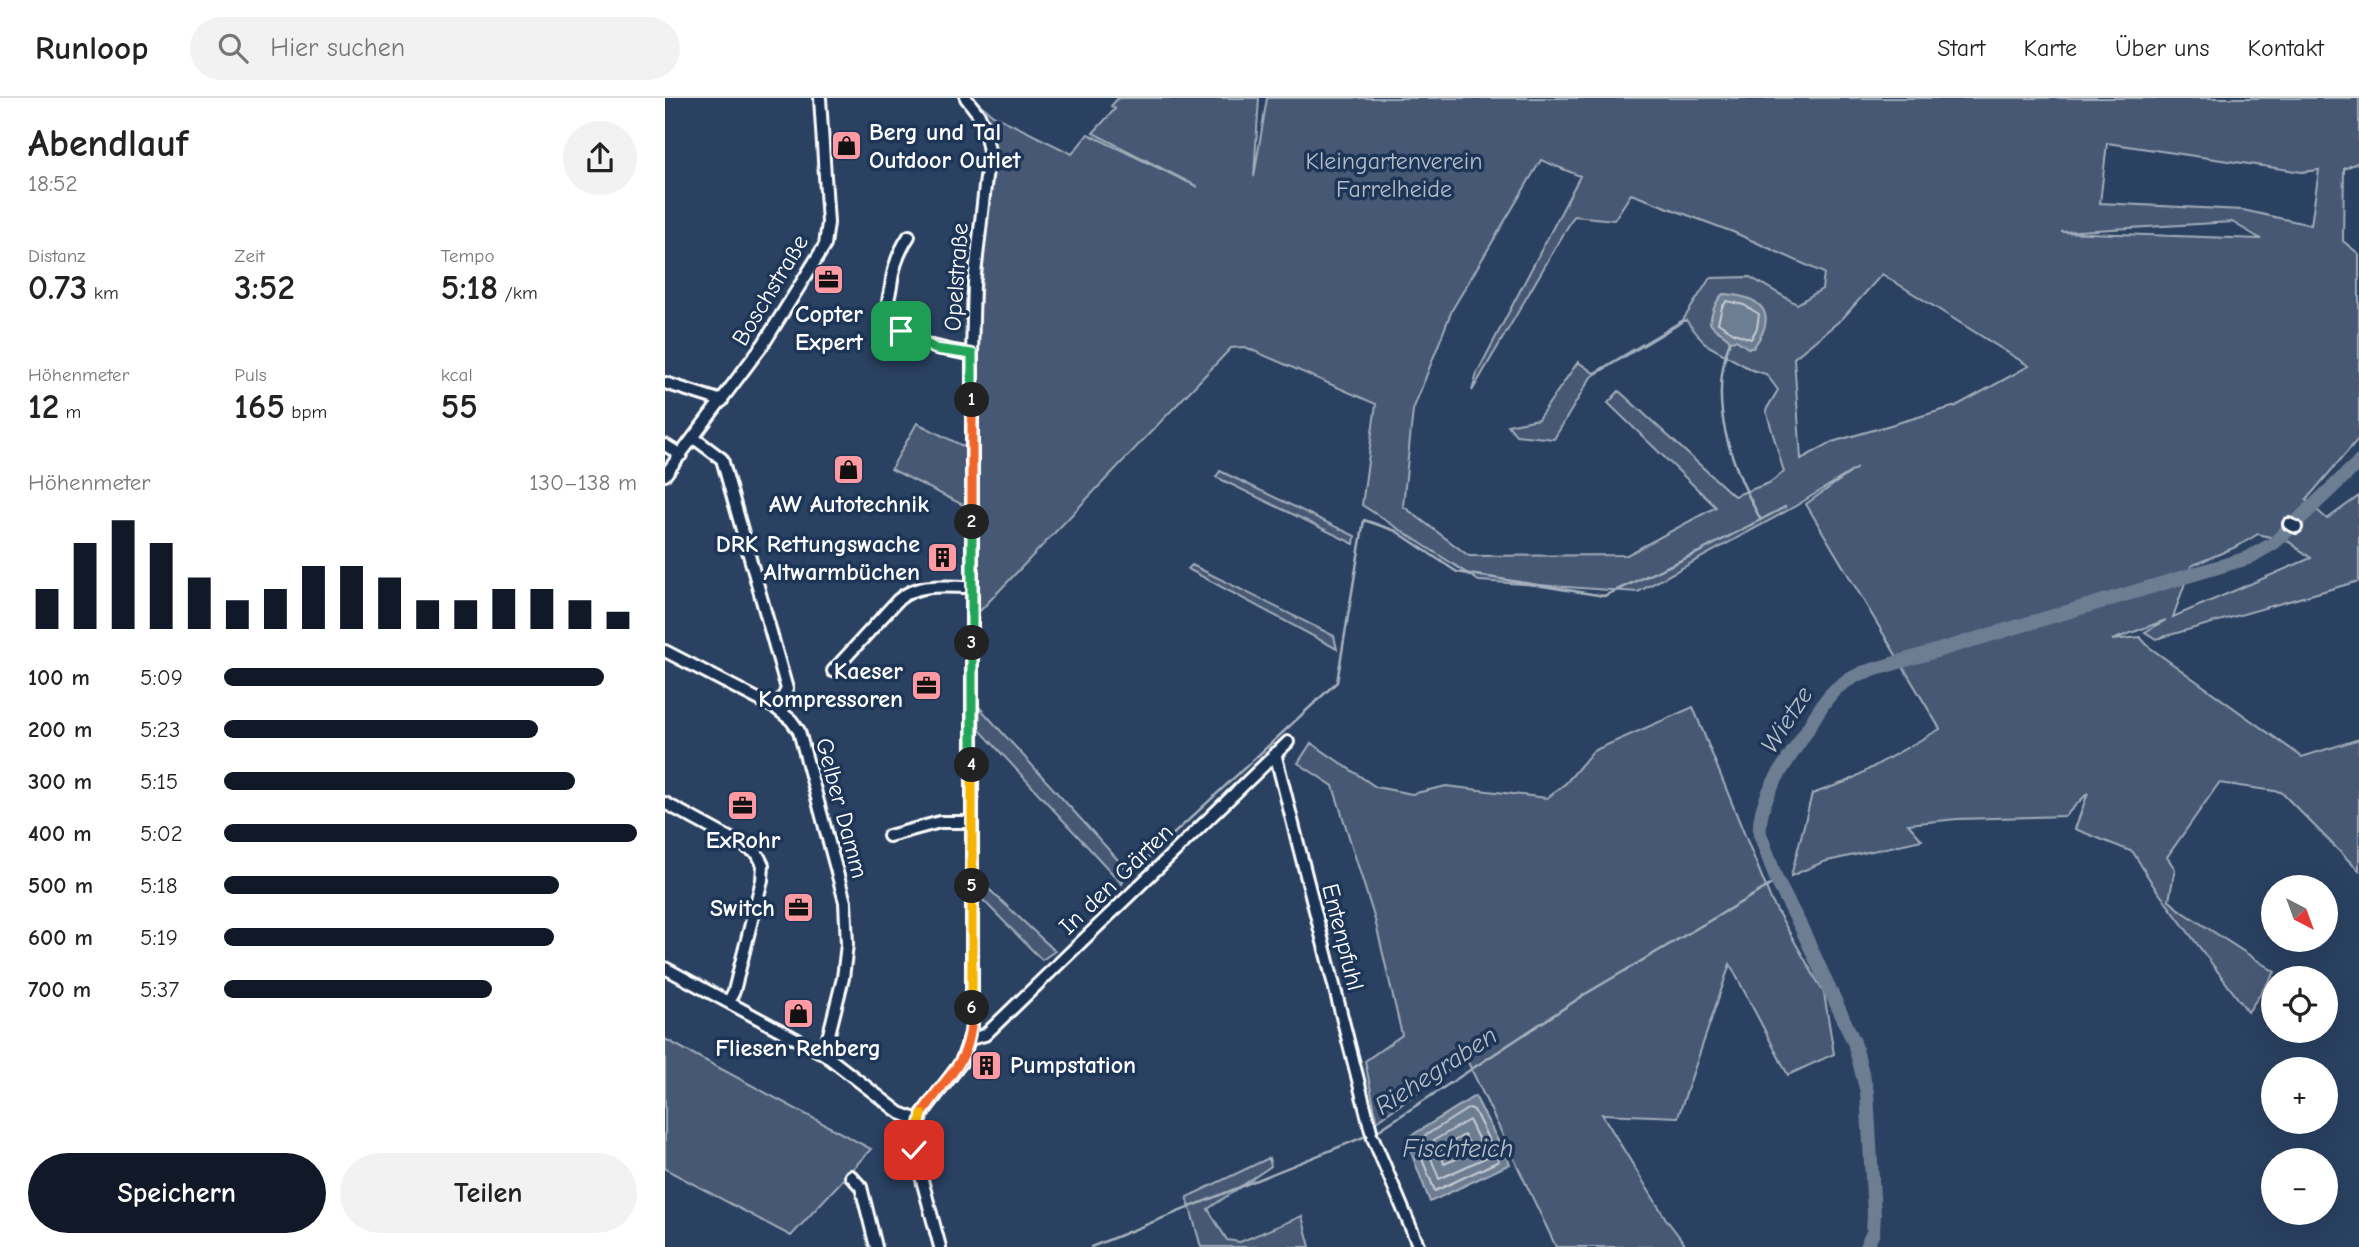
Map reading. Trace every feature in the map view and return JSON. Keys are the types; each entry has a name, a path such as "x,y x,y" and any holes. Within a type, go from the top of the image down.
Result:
{"street":[{"name":"Boschstraße","path":"665,475 764,343 825,245 828,223 820,98"},
{"name":"Opelstraße","path":"920,1121 931,1100 961,1063 970,1040 972,354 974,283 989,150 988,138 979,115 966,98"},
{"path":"909,236 899,252 891,281 888,307 893,321 901,331 936,349 972,354"},
{"path":"665,383 722,401"},
{"path":"665,651 777,709 787,689 722,459 694,438"},
{"path":"665,445 681,455"},
{"path":"832,671 909,591 921,587 972,587"},
{"name":"Gelber Damm","path":"777,709 791,720 799,731 845,902 847,944 843,978 824,1054"},
{"name":"In den Gärten","path":"970,1040 985,1035 1287,742"},
{"name":"Entenpfuhl","path":"1275,753 1372,1134 1419,1247"},
{"path":"665,803 757,853 761,859 762,880 734,991 729,1001"},
{"path":"889,836 940,822 972,822"},
{"path":"665,968 824,1054 900,1113 920,1121 914,1150 940,1247"},
{"path":"851,1176 861,1187 876,1247"}],"green space":[{"name":"Kleingartenverein Farrelheide","path":"1118,98 1259,98 1254,177 1267,98 2359,98 2359,162 2344,169 2343,241 2359,254 2359,438 2306,500 2327,519 2359,496 2359,581 2156,639 2145,632 2166,620 2112,640 2140,637 2149,647 2302,757 2359,739 2359,871 2281,792 2219,783 2167,857 2175,869 2169,900 2177,908 2266,966 2261,966 2261,993 2248,1012 2153,885 2133,852 2075,829 2088,793 2065,816 1957,819 1908,824 1922,840 1823,862 1791,876 1812,794 1848,781 1940,729 1806,504 1857,468 1794,507 1638,592 1479,581 1362,505 1376,404 1245,347 1231,348 977,614 976,363 987,210 995,156 989,124 976,101 993,115 1072,154 1088,134 1198,187 1093,133 1115,109 1111,106","holes":["2107,143 2302,172 2319,170 2311,225 2243,210 2100,203","1541,160 1580,176 1477,373 1472,391 1574,216 1614,220 1631,194 1733,232 1824,273 1822,289 1797,304 1750,277 1710,278 1683,320 1594,373 1578,362 1538,419 1508,425 1516,435 1554,439 1591,377 1686,320 1705,344 1752,370 1766,374 1778,390 1766,410 1784,472 1769,483 1734,496 1619,391 1608,403 1716,507 1627,555 1469,556 1403,506 1413,410 1452,310","2232,222 2261,239 2061,232","1882,274 2029,366 1956,406 1832,442 1801,459 1794,358 1843,318","2258,534 2289,542 2311,558 2173,617 2191,566 2238,546"]},
{"path":"917,423 965,447 965,506 891,469"},
{"path":"1220,471 1355,536 1354,544 1216,477"},
{"path":"1192,565 1334,636 1337,649 1188,569"},
{"path":"1693,707 1772,902 1824,993 1834,1054 1788,1075 1730,964 1678,1117 1602,1114 1666,1219 1687,1247 1556,1247 1466,1058 1377,1121 1365,1061 1402,1035 1375,920 1333,786 1298,763 1311,743 1376,787 1412,794 1446,786 1547,798 1566,783 1593,751"},
{"path":"980,708 1128,871 1122,884 979,729"},
{"path":"978,879 1055,951 1042,960 976,893"},
{"path":"665,1039 871,1149 791,1236 665,1169"},
{"path":"1269,1158 1271,1166 1208,1209 1227,1240 1240,1242 1302,1216 1310,1247 1201,1247 1187,1197"}],"water":[{"path":"1723,294 1748,298 1762,309 1765,325 1753,348 1748,348 1736,340 1730,341 1710,323 1714,307"},
{"name":"Fischteich","path":"1475,1096 1510,1164 1430,1202 1406,1139"}],"waterway":[{"path":"1730,341 1723,364 1722,410 1732,456 1761,520"},
{"name":"Wietze","path":"1866,1247 1873,1233 1874,1214 1867,1092 1854,1042 1777,881 1760,834 1763,807 1781,770 1823,704 1834,690 1849,679 2248,558 2274,543 2359,462"},
{"path":"1137,868 1337,682 1364,520 1396,531 1457,572 1604,596 1699,552 1785,507"},
{"name":"Riehegraben","path":"1091,1247 1376,1132 1587,993 1777,881"}],"place":[{"name":"Berg und Tal Outdoor Outlet","path":"846,146"},
{"name":"Copter Expert","path":"829,280"},
{"name":"AW Autotechnik","path":"849,470"},
{"name":"DRK Rettungswache Altwarmbüchen","path":"943,558"},
{"name":"Kaeser Kompressoren","path":"926,685"},
{"name":"ExRohr","path":"743,806"},
{"name":"Switch","path":"798,908"},
{"name":"Fliesen Rehberg","path":"798,1014"},
{"name":"Pumpstation","path":"987,1065"}],"route":[{"path":"901,331 936,349 972,354 972,1031 961,1063 922,1114 914,1150"}]}
